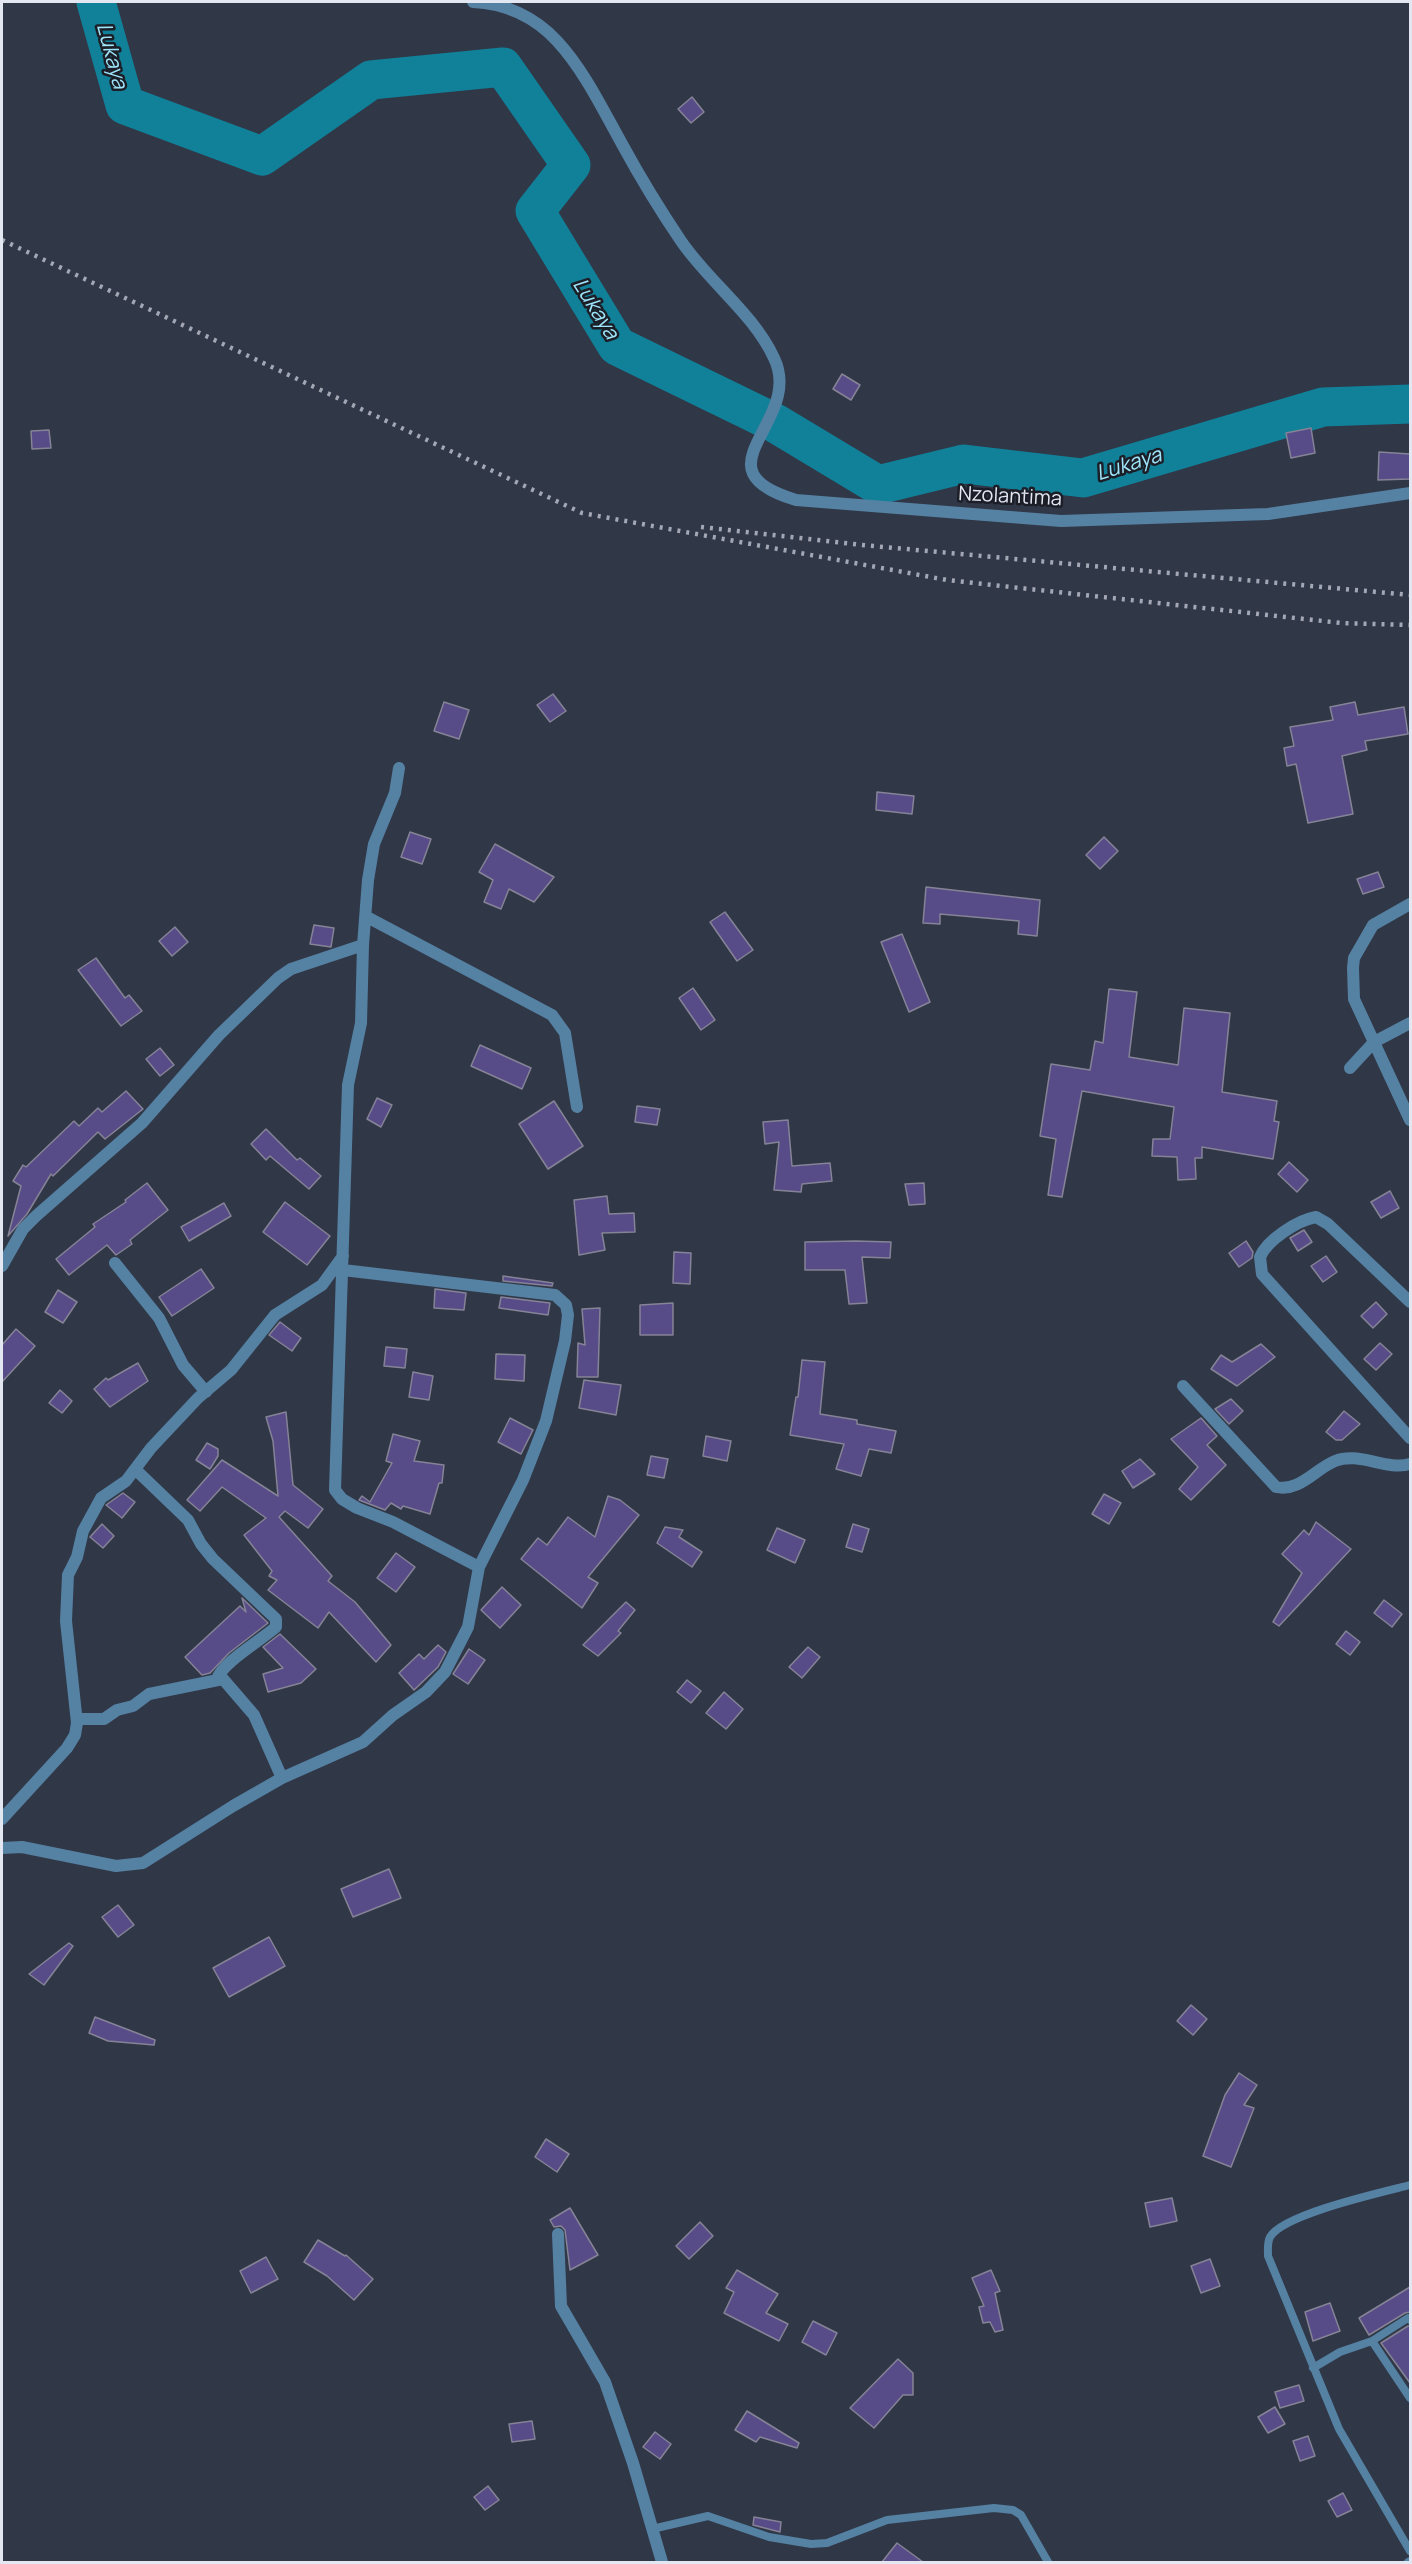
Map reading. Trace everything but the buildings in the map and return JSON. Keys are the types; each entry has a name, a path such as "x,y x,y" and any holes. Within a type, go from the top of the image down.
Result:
{"street":[{"name":"Nzolantima","path":"473,2 490,2 511,9 535,21 557,41 597,100 682,243 756,329 774,358 781,375 782,388 772,417 754,446 750,465 756,481 778,495 796,500 1061,521 1281,513 1410,493"},
{"path":"399,768 395,793 374,844 368,880 367,917 363,945 361,1023 348,1085 335,1490 338,1495 357,1508 393,1522 479,1567"},
{"path":"1410,904 1373,926 1354,958 1353,999 1410,1120"},
{"path":"367,917 552,1015 565,1034 577,1107"},
{"path":"2,1266 24,1229 36,1216 142,1123 219,1035 278,978 291,969 363,945"},
{"path":"1350,1068 1374,1042 1410,1023"},
{"path":"1410,1302 1328,1224 1316,1217 1298,1223 1272,1242 1260,1257 1262,1274 1410,1437"},
{"path":"2,1820 67,1748 75,1735 77,1719 66,1621 68,1575 77,1557 82,1531 101,1498 126,1481 151,1448 231,1370 275,1315 322,1285 343,1256"},
{"path":"115,1263 159,1318 183,1365 206,1392"},
{"path":"2,1848 22,1847 116,1866 143,1863 232,1806 282,1778 363,1743 393,1715 432,1686 445,1672 468,1627 479,1567 523,1480 546,1421 565,1341 568,1314 566,1305 555,1295 343,1270"},
{"path":"1183,1386 1276,1487 1284,1489 1297,1485 1336,1460 1349,1458 1392,1465 1410,1464"},
{"path":"136,1470 188,1520 201,1544 213,1559 276,1619 276,1627 225,1666 217,1679"},
{"path":"77,1719 104,1719 117,1710 133,1706 149,1694 223,1678 254,1715 282,1778"},
{"path":"558,2234 561,2306 600,2369 633,2463 662,2562"}],"lane":[{"path":"1410,2186 1364,2196 1279,2227 1271,2236 1268,2256 1339,2429 1410,2551"},
{"path":"1313,2368 1340,2352 1372,2341 1408,2318 1410,2320"},
{"path":"1372,2341 1410,2398"},
{"path":"652,2529 708,2516 769,2537 811,2544 827,2543 887,2520 994,2508 1013,2510 1021,2515 1048,2562"}],"waterway":[{"name":"Lukaya","path":"96,2 125,105 262,156 371,80 503,67 571,165 535,211 617,346 775,423 878,485 964,464 1083,478 1323,407 1410,404"}],"railway":[{"path":"2,240 582,513 947,580 1341,623 1410,625"},
{"path":"701,527 862,545 1410,595"}]}
